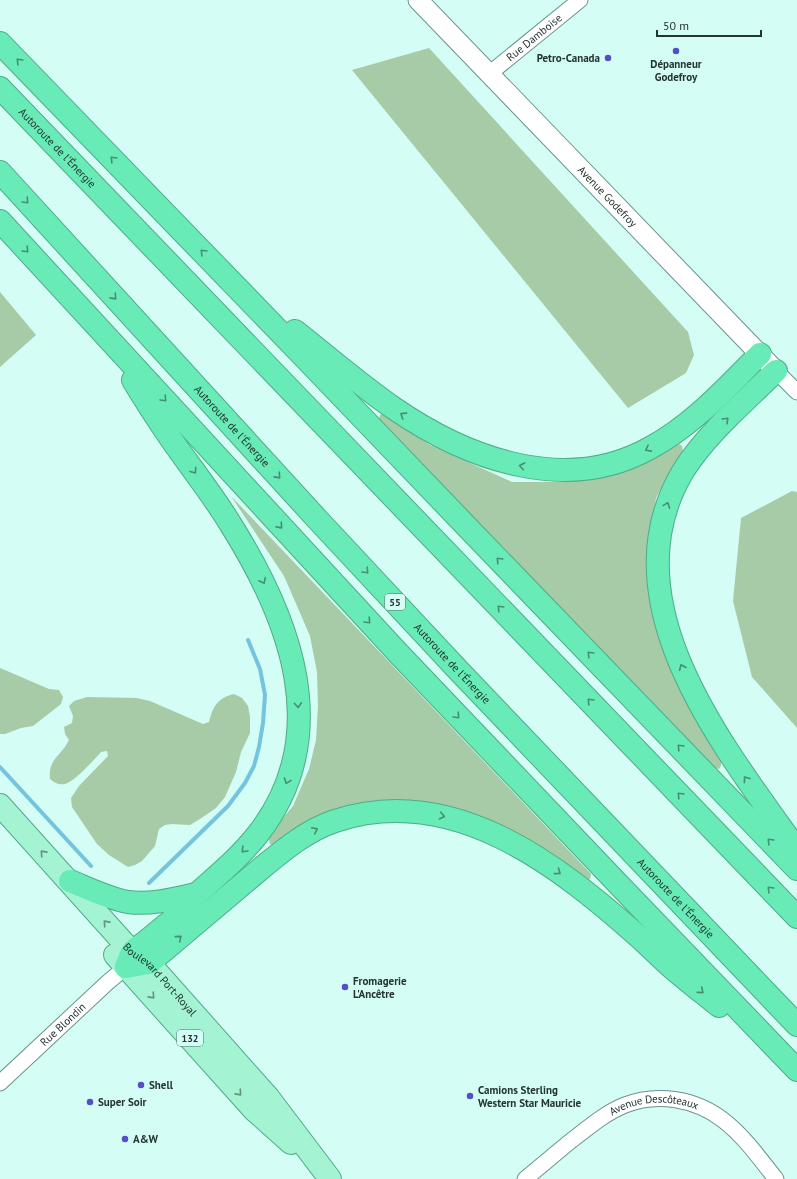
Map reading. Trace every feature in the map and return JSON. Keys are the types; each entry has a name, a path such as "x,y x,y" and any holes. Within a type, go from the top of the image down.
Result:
{"highway":[{"path":"0,43 797,869"},
{"name":"Autoroute de l'Énergie","path":"0,88 797,917"},
{"name":"Autoroute de l'Énergie","path":"0,172 437,648 797,1025"},
{"path":"0,221 442,700 797,1070"},
{"path":"230,281 394,409 420,425 445,439 486,456 510,464 537,469 563,470 601,466 626,460 649,449 671,436 710,404 760,354"},
{"path":"99,329 171,440 217,504 254,563 283,628 296,681 299,710 298,744 293,766 281,797 268,819 252,842 230,865 196,894 136,961"},
{"path":"776,371 713,432 693,456 681,475 668,503 662,523 659,542 658,574 661,600 670,637 693,692 712,727 732,758 797,850"},
{"path":"136,961 282,851 310,833 334,822 369,813 392,811 427,813 456,820 484,830 515,844 546,863 605,908 671,966 797,1070"},
{"path":"70,881 116,899 136,903 167,901 196,894"}],"main road":[{"name":"Boulevard Port-Royal","path":"0,805 70,881 136,961 254,1110 329,1178"},
{"name":"Boulevard Port-Royal","path":"0,824 29,859 136,961"}],"street":[{"name":"Avenue Godefroy","path":"418,0 797,392"},
{"name":"Rue Damboise","path":"489,74 580,0"},
{"name":"Rue Blondin","path":"0,1083 107,983 136,961"},
{"name":"Avenue Descôteaux","path":"525,1179 583,1131 608,1114 626,1104 658,1098 689,1102 717,1115 738,1133 776,1179"}],"green space":[{"path":"429,48 688,332 694,355 686,373 628,408 352,70"},
{"path":"0,292 36,335 0,367"},
{"path":"385,413 430,445 512,482 566,482 600,477 644,463 673,446 679,444 682,446 683,452 672,468 656,498 648,548 648,589 656,626 721,760 721,766 719,769 715,768 381,422 379,419 380,415"},
{"path":"792,491 797,492 797,728 752,677 733,601 741,518"},
{"path":"231,496 591,874 590,879 587,880 416,805 274,846 270,844 268,836 293,806 309,769 316,740 318,706 317,672 310,636 284,576"},
{"path":"0,668 49,689 59,690 63,697 61,704 33,726 0,734"},
{"path":"234,694 242,698 248,706 250,733 241,752 236,772 225,797 216,808 190,825 172,824 165,825 159,829 155,846 142,861 135,865 128,867 109,855 97,844 72,807 71,798 79,786 108,756 107,751 101,752 84,770 65,784 55,783 50,779 51,766 69,740 65,734 64,727 72,723 73,716 69,706 74,701 87,697 136,698 150,701 203,724 209,722 214,708 223,698"}],"waterway":[{"path":"149,883 228,806 245,783 254,766 263,723 265,695 260,669 248,640"},
{"path":"0,767 91,866"}],"place":[{"name":"Dépanneur Godefroy","path":"676,51"},
{"name":"Petro-Canada","path":"608,58"},
{"name":"Fromagerie L'Ancêtre","path":"345,987"},
{"name":"Shell","path":"141,1085"},
{"name":"Camions Sterling Western Star Mauricie","path":"470,1096"},
{"name":"Super Soir","path":"90,1102"},
{"name":"A&W","path":"125,1139"}]}
